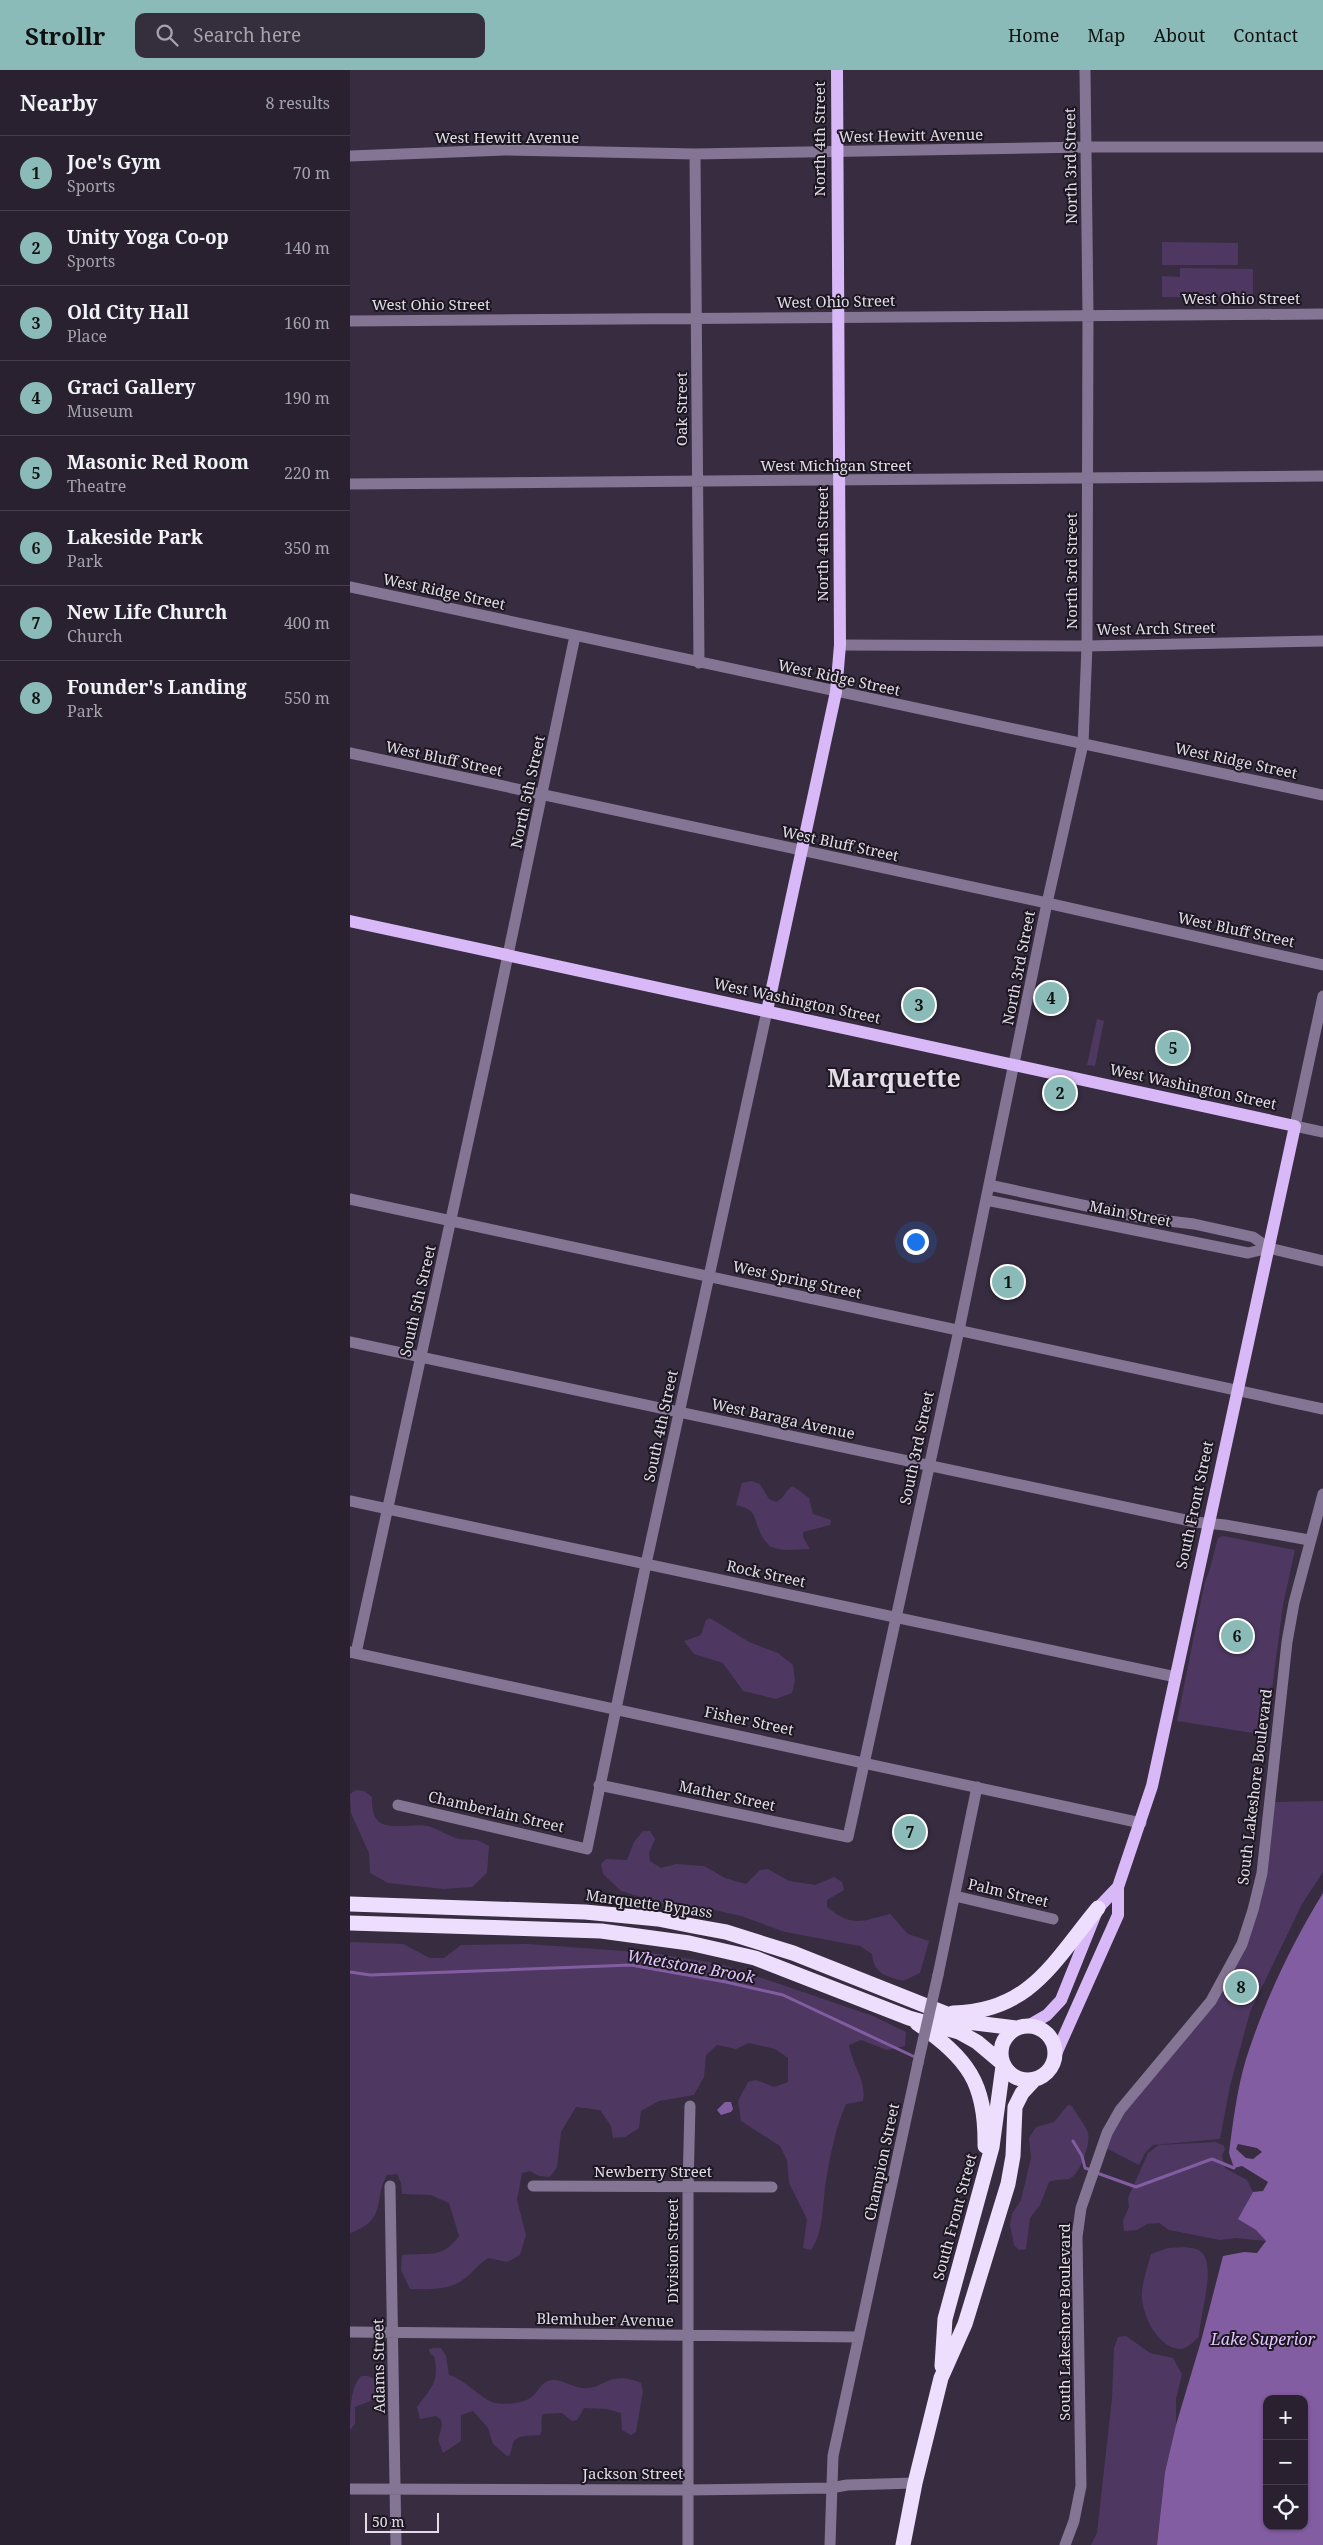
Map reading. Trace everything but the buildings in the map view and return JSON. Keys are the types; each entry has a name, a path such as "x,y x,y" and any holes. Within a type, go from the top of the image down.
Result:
{"highway":[{"name":"Marquette Bypass","path":"350,1904 585,1912 684,1924 726,1932 784,1950 945,2014 979,2025 1022,2027"},
{"path":"945,2014 969,2013 992,2009 1026,1992 1098,1908"},
{"name":"Marquette Bypass","path":"350,1923 593,1930 663,1938 755,1958 909,2018 959,2032 978,2042 1003,2064"},
{"path":"909,2018 952,2049 973,2078 983,2103 985,2116 985,2170"},
{"path":"1022,2027 1042,2031 1052,2041 1055,2056 1049,2070 1035,2079 1016,2076 1003,2064 1002,2043 1009,2033 1022,2027"},
{"name":"South Front Street","path":"903,2545 915,2483 941,2378 945,2319 992,2147 1003,2064"},
{"name":"South Front Street","path":"941,2378 965,2324 1008,2184 1013,2156 1015,2107 1022,2092 1035,2079"}],"main road":[{"name":"North 4th Street","path":"767,1011 836,692 840,645 837,70"},
{"name":"West Washington Street","path":"350,921 1295,1126"},
{"name":"South Front Street","path":"1055,2056 1118,1915 1118,1887 1141,1823 1176,1677 1295,1126"},
{"name":"South Front Street","path":"1022,2027 1047,2015 1061,2000 1098,1908 1118,1887"}],"street":[{"name":"North 3rd Street","path":"1014,1065 1047,903 1083,744 1087,646 1088,314 1085,70"},
{"name":"West Hewitt Avenue","path":"350,156 505,150 695,154 1086,147 1323,147"},
{"name":"Oak Street","path":"695,154 699,663"},
{"name":"West Ohio Street","path":"350,321 1088,314 1323,314"},
{"name":"West Michigan Street","path":"350,484 1323,476"},
{"name":"West Ridge Street","path":"350,587 1323,795"},
{"name":"North 5th Street","path":"507,954 543,796 575,636"},
{"name":"West Arch Street","path":"840,645 1087,646 1323,641"},
{"name":"West Bluff Street","path":"350,753 1047,903 1323,965"},
{"name":"South 5th Street","path":"353,1653 421,1357 507,954"},
{"path":"1323,996 1295,1126 1323,1132"},
{"name":"South 4th Street","path":"587,1849 646,1564 767,1011"},
{"name":"South 3rd Street","path":"848,1837 959,1330 1014,1065"},
{"name":"Main Street","path":"990,1185 1144,1218 1194,1224 1245,1235 1253,1237 1269,1248 1323,1261"},
{"name":"West Spring Street","path":"350,1199 1323,1409"},
{"name":"Main Street","path":"986,1200 1248,1253 1269,1248"},
{"name":"West Baraga Avenue","path":"350,1342 1195,1522 1309,1540"},
{"name":"South Lakeshore Boulevard","path":"1065,2545 1074,2521 1081,2486 1077,2237 1081,2208 1087,2186 1107,2133 1120,2110 1211,2001 1242,1944 1262,1873 1287,1642 1294,1603 1309,1540 1323,1494"},
{"name":"Rock Street","path":"350,1501 1176,1677"},
{"name":"Fisher Street","path":"353,1653 864,1761 1141,1823"},
{"name":"Mather Street","path":"600,1785 848,1837"},
{"name":"Champion Street","path":"830,2545 834,2456 978,1787"},
{"name":"Chamberlain Street","path":"398,1805 587,1849"},
{"name":"Palm Street","path":"955,1896 1053,1919"},
{"name":"Division Street","path":"688,2545 688,2188 690,2106"},
{"name":"Adams Street","path":"390,2186 396,2545"},
{"name":"Newberry Street","path":"533,2186 772,2187"},
{"name":"Blemhuber Avenue","path":"350,2332 859,2337"},
{"name":"Jackson Street","path":"350,2489 687,2490 832,2488 847,2485 915,2483"}],"shaded area":[{"path":"1162,242 1238,243 1238,265 1162,265"},
{"path":"1180,268 1253,269 1253,297 1162,297 1162,276 1180,277"},
{"path":"1097,1019 1104,1021 1095,1066 1087,1065"},
{"path":"751,1481 760,1484 769,1499 776,1502 793,1486 809,1498 813,1514 831,1520 830,1525 803,1532 803,1537 810,1549 783,1550 771,1547 762,1536 752,1512 736,1505 742,1483"},
{"path":"1223,1536 1295,1550 1283,1605 1266,1735 1177,1721 1205,1581 1218,1538"},
{"path":"710,1618 749,1642 778,1653 793,1665 795,1681 792,1693 776,1699 743,1691 723,1663 694,1654 684,1641 701,1635 706,1620"},
{"path":"356,1790 364,1791 372,1797 373,1810 379,1822 389,1826 428,1826 456,1838 477,1840 489,1846 487,1873 472,1887 444,1889 388,1883 370,1873 369,1853 351,1813 350,1794"},
{"path":"1323,1801 1323,1872 1302,1904 1250,2012 1230,2086 1220,2139 1153,2145 1145,2153 1139,2165 1106,2148 1115,2124 1237,1961 1275,1802"},
{"path":"643,1831 650,1831 655,1839 649,1853 650,1861 661,1868 676,1864 704,1866 725,1878 746,1884 760,1870 768,1869 789,1881 815,1885 834,1877 842,1882 844,1890 827,1900 827,1907 836,1914 843,1918 857,1921 890,1914 908,1934 929,1941 920,1973 903,1981 878,1970 873,1961 872,1954 860,1946 785,1932 741,1916 697,1906 671,1906 621,1891 603,1874 601,1864 606,1859 627,1860 634,1842"},
{"path":"350,1942 403,1944 430,1958 444,1958 461,1945 527,1944 652,1953 721,1964 873,2016 906,2032 905,2046 887,2050 861,2040 849,2045 863,2087 863,2101 846,2104 839,2121 825,2184 821,2224 816,2242 811,2250 803,2248 807,2219 789,2183 787,2160 780,2146 741,2121 738,2101 748,2082 756,2080 774,2087 788,2082 788,2058 775,2049 749,2043 736,2049 717,2045 706,2055 704,2077 694,2095 659,2101 641,2111 639,2128 625,2137 613,2138 611,2126 600,2110 576,2107 561,2132 557,2167 550,2177 539,2176 530,2171 522,2173 517,2200 526,2235 520,2255 507,2262 488,2258 467,2277 452,2286 410,2289 401,2270 402,2255 440,2252 453,2244 459,2236 449,2203 431,2195 402,2194 401,2183 397,2174 387,2175 378,2208 370,2222 350,2233"},
{"path":"1068,2105 1072,2106 1087,2131 1088,2144 1084,2158 1077,2172 1069,2179 1049,2182 1040,2205 1030,2218 1026,2249 1019,2250 1014,2245 1010,2225 1012,2214 1021,2200 1031,2158 1029,2138 1036,2127 1054,2122"},
{"path":"1216,2142 1224,2146 1225,2150 1222,2155 1225,2168 1247,2180 1253,2192 1239,2219 1256,2230 1266,2241 1236,2238 1220,2240 1169,2230 1159,2223 1147,2224 1137,2230 1124,2231 1123,2221 1129,2207 1128,2198 1148,2153 1159,2145"},
{"path":"1185,2247 1199,2250 1205,2257 1208,2278 1199,2337 1187,2347 1179,2349 1163,2342 1151,2327 1144,2308 1142,2291 1151,2254 1168,2248"},
{"path":"1126,2336 1150,2353 1173,2358 1182,2374 1176,2399 1176,2425 1165,2472 1157,2545 1091,2545 1097,2533 1112,2398 1114,2348 1118,2337"},
{"path":"441,2348 446,2356 449,2375 462,2381 495,2403 511,2404 527,2400 544,2383 552,2380 582,2388 596,2387 607,2381 621,2378 641,2383 643,2391 636,2432 631,2435 622,2430 621,2413 607,2409 584,2408 577,2420 572,2421 562,2413 543,2414 540,2435 518,2438 513,2443 510,2455 507,2456 493,2444 488,2428 473,2411 461,2415 461,2441 443,2453 438,2440 442,2425 441,2420 436,2416 420,2419 417,2407 435,2379 436,2365 434,2356 430,2354 429,2349"},
{"path":"361,2376 368,2376 377,2380 378,2394 373,2400 355,2407 355,2424 350,2430 353,2394 357,2381"}],"water":[{"name":"Lake Superior","path":"1323,1893 1323,2545 1157,2545 1165,2472 1176,2425 1201,2341 1223,2256 1244,2252 1257,2253 1266,2241 1256,2230 1238,2219 1253,2192 1263,2191 1268,2182 1242,2166 1234,2168 1229,2153 1240,2082 1246,2059 1262,2015 1290,1953","holes":["1238,2144 1257,2148 1262,2152 1253,2159 1246,2158 1236,2149"]},
{"path":"725,2102 731,2102 733,2109 731,2112 721,2115 717,2110"}],"waterway":[{"name":"Whetstone Brook","path":"350,1972 370,1975 631,1965 726,1982 783,1995 917,2058"},
{"name":"Whetstone Brook","path":"1073,2141 1082,2156 1085,2168 1091,2170"},
{"name":"Whetstone Brook","path":"1097,2173 1136,2187 1212,2159 1234,2168"}],"place":[{"name":"Graci Gallery","path":"1051,998"},
{"name":"Old City Hall","path":"919,1005"},
{"name":"Masonic Red Room","path":"1173,1048"},
{"name":"Unity Yoga Co-op","path":"1060,1093"},
{"name":"Joe's Gym","path":"1008,1282"},
{"name":"Lakeside Park","path":"1237,1636"},
{"name":"New Life Church","path":"910,1832"},
{"name":"Founder's Landing","path":"1241,1987"}],"district":[{"name":"Marquette","path":"894,1078"}]}
